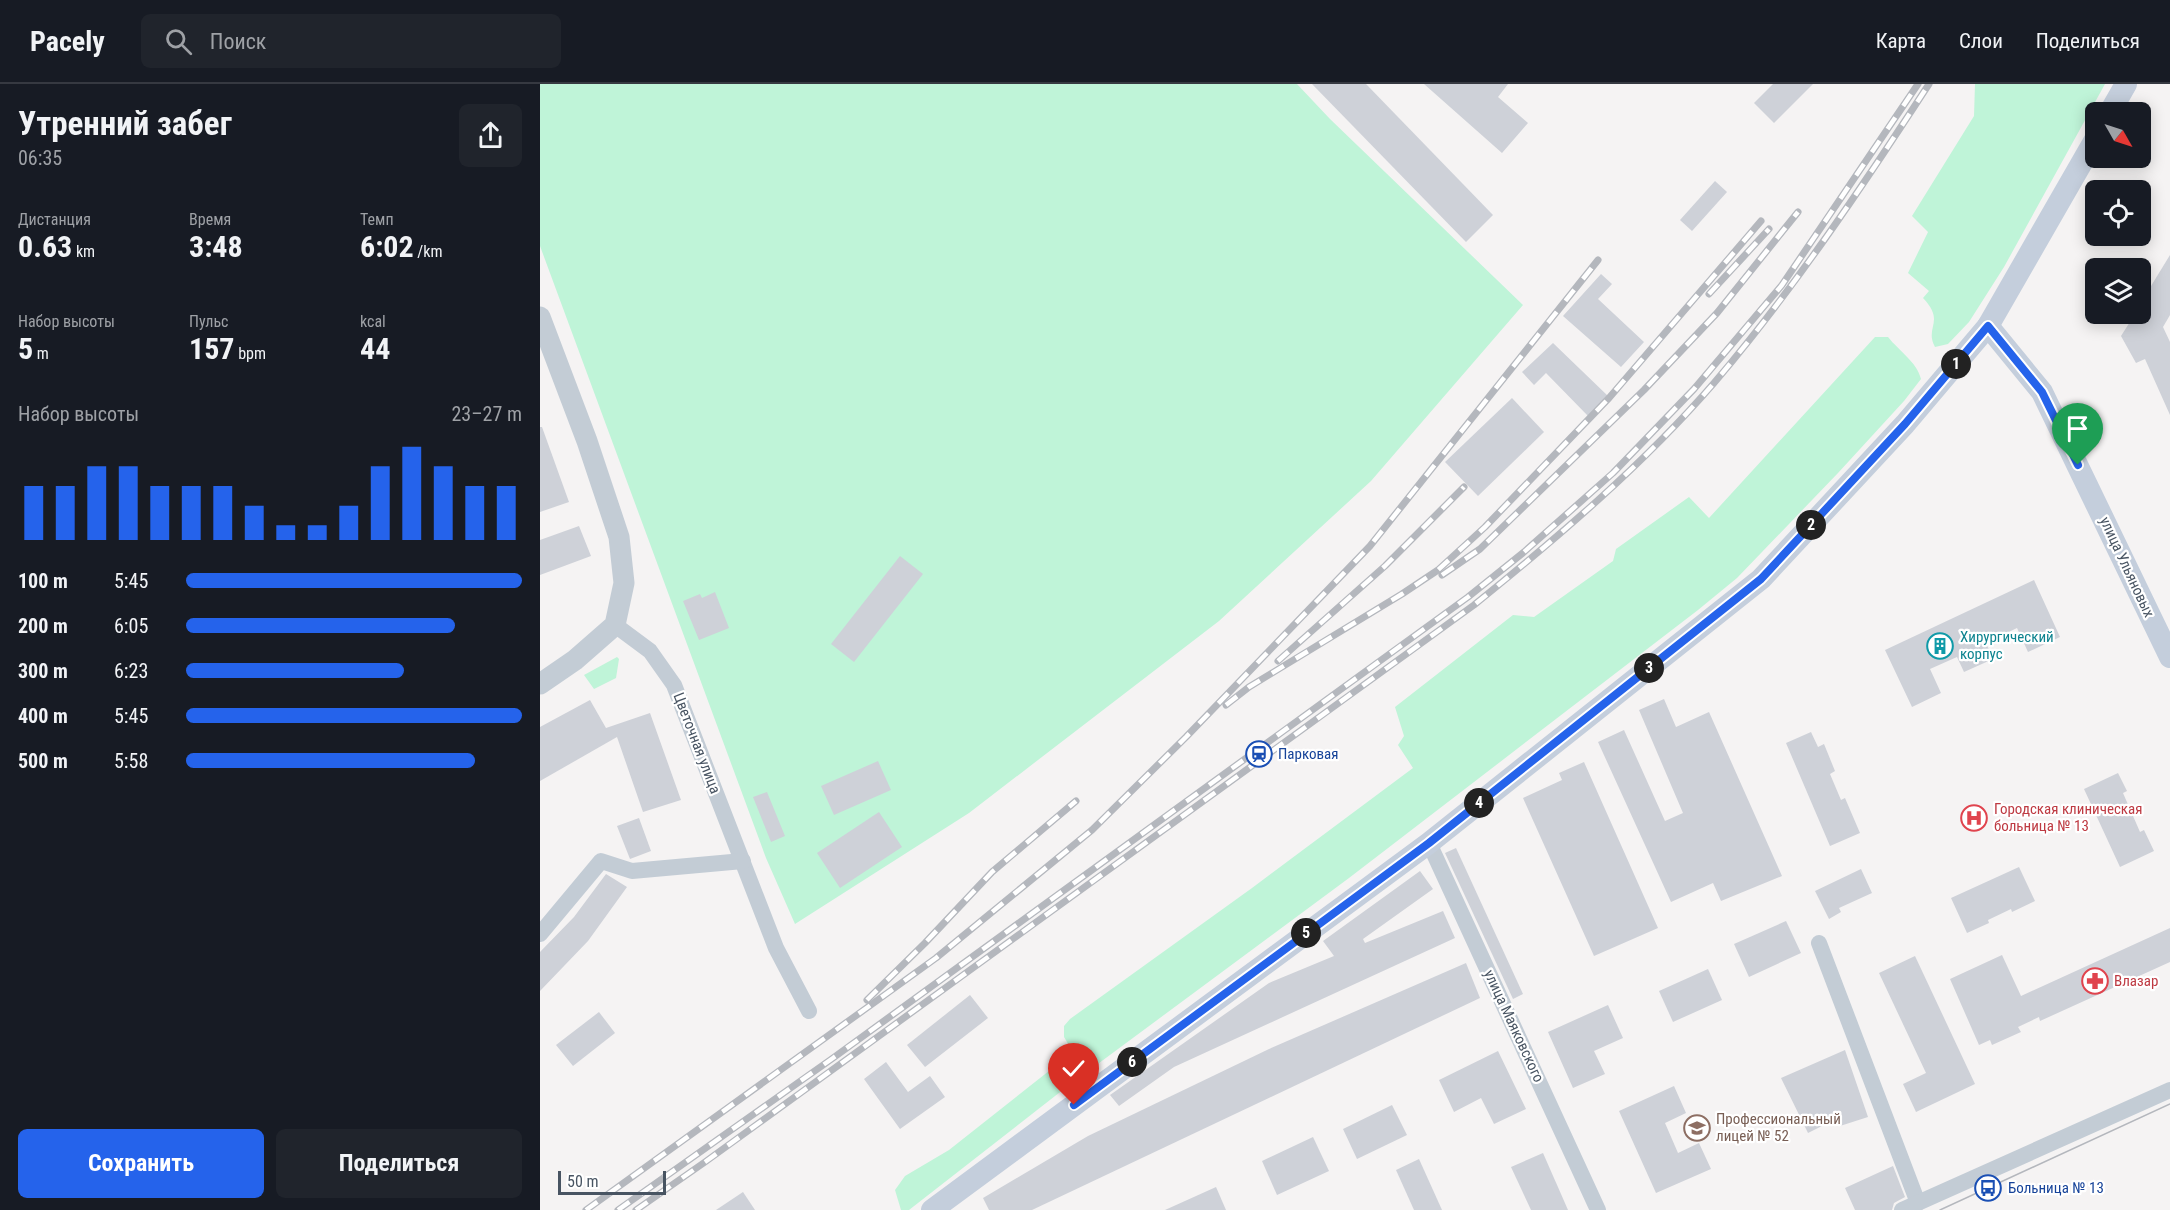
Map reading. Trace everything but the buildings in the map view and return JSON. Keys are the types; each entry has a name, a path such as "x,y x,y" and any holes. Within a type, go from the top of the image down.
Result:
{"main road":[{"path":"2116,102 2126,84"},
{"path":"932,1210 1429,843 1761,579 1905,424 1988,326 2085,157"},
{"name":"улица Ульяновых","path":"1988,326 2042,392 2170,657"}],"street":[{"path":"540,317 587,441 619,537 624,583 615,625 575,660 540,684"},
{"name":"Цветочная улица","path":"615,625 650,651 674,685 776,948 809,1011"},
{"name":"улица Маяковского","path":"1429,843 1598,1210"},
{"path":"540,934 601,861 632,871 743,861"},
{"path":"1819,943 1918,1203"},
{"path":"1902,1210 2170,1090"}],"green space":[{"path":"540,84 1297,84 1330,119 1523,305 1371,481 1219,621 969,813 795,924 766,858 540,246"},
{"path":"1975,84 2105,84 2095,102 2085,102 2085,120 2004,267 1969,322 1948,344 1935,347 1932,340 1933,313 1923,298 1929,291 1908,273 1928,232 1912,216 1974,116"},
{"path":"1875,337 1888,337 1912,362 1921,379 1904,401 1838,473 1737,578 1349,878 1064,1089 909,1210 901,1210 895,1190 905,1176 949,1150 1073,1052 1064,1037 1064,1026 1070,1019 1413,768 1398,745 1404,736 1395,707 1513,615 1534,617 1613,561 1616,549 1689,497 1709,518"},
{"path":"617,657 619,659 616,678 594,689 584,675"}],"tram line":[{"path":"1940,1210 2170,1104"}],"railway":[{"path":"618,1210 833,1058 1468,597 1524,552 1613,473 1694,389 1782,285 1918,84"},
{"path":"636,1210 1474,605 1537,553 1629,471 1714,383 1772,311 1826,237 1929,84"},
{"path":"1442,575 1480,549 1644,390 1717,313 1798,212"},
{"path":"1226,705 1249,687 1438,570 1485,527 1609,398 1761,221"},
{"path":"1709,294 1769,229"},
{"path":"586,1210 936,958 1092,830 1186,737 1370,546 1598,260"},
{"path":"1278,661 1385,566 1464,487"},
{"path":"867,1000 992,872 1076,801"}],"place":[{"name":"Хирургический корпус","path":"1940,646"},
{"name":"Парковая","path":"1259,754"},
{"name":"Городская клиническая больница № 13","path":"1974,818"},
{"name":"Влазар","path":"2095,981"},
{"name":"Профессиональный лицей № 52","path":"1697,1128"},
{"name":"Больница № 13","path":"1988,1188"}],"route":[{"path":"1074,1105 1429,843 1761,579 1905,424 1988,326 2042,392 2078,465"}]}
